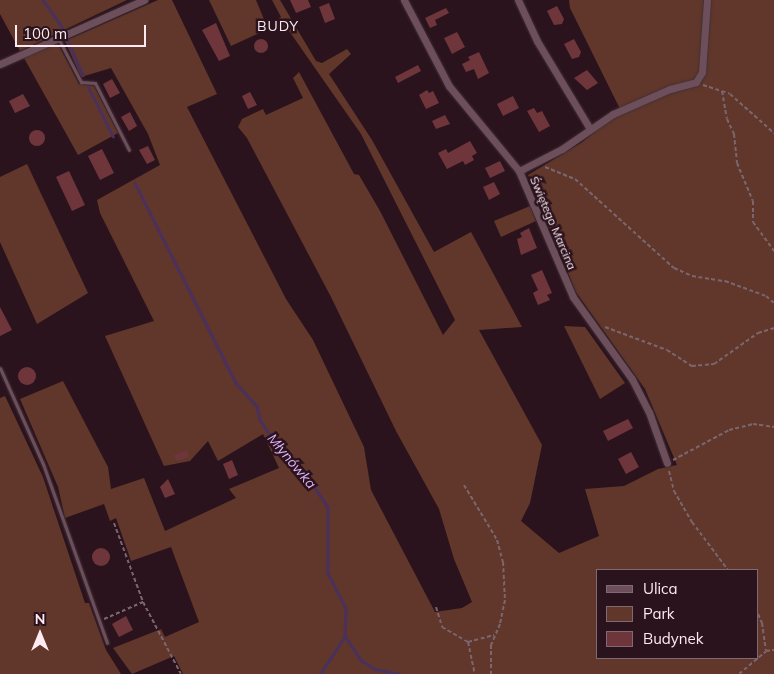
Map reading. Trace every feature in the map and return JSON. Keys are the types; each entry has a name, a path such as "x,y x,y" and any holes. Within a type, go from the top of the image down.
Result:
{"street":[{"path":"0,64 144,0"},
{"name":"Świętego Marcina","path":"404,0 449,86 518,171 573,297 593,328 632,379 649,412 667,463"},
{"path":"518,0 537,41 590,129"},
{"path":"518,171 536,164 590,129 634,104 670,89 696,82 702,72 707,0"}],"lane":[{"path":"59,37 81,82 95,83 129,150"},
{"path":"0,368 47,473 108,643"}],"path":[{"path":"696,82 730,94 774,133"},
{"path":"722,92 727,119 734,134 737,163 752,196 753,222 774,252"},
{"path":"536,164 575,179 674,268 692,276 725,281 766,296 774,303"},
{"path":"593,328 608,327 638,338 692,366 714,364 758,333 774,328"},
{"path":"680,456 729,430 753,424 774,427"},
{"path":"667,463 674,491 687,514 727,569"},
{"path":"464,485 497,540 503,562 505,600 491,645 491,674"},
{"path":"114,523 143,602 181,674"},
{"path":"100,621 143,602"},
{"path":"436,607 442,627 468,642 495,634"},
{"path":"759,616 762,623 766,651"},
{"path":"468,642 475,674"},
{"path":"759,657 766,651 774,650"},
{"path":"739,674 757,659"}],"green space":[{"path":"0,0 127,0 20,51 0,14"},
{"path":"158,0 172,0 217,94 187,107 286,299 313,340 364,447 371,490 435,612 462,608 472,602 454,559 439,509 396,431 331,297 247,138 238,127 242,119 263,109 266,115 303,98 293,78 299,72 354,174 359,175 380,211 443,335 455,320 361,134 287,28 278,31 274,22 281,17 272,0 280,0 316,61 322,63 347,49 351,54 329,74 372,140 434,252 471,232 522,327 479,330 542,445 530,503 521,521 559,553 599,536 585,489 624,486 658,469 677,465 645,389 576,292 528,175 581,143 621,111 570,8 569,0 774,0 774,674 183,674 174,656 132,674 113,648 161,629 165,637 199,622 171,547 131,561 116,518 110,521 104,504 65,518 58,487 20,399 63,381 108,467 111,489 144,478 165,531 236,498 229,489 279,468 263,434 218,461 208,441 190,461 164,466 105,336 154,321 100,213 97,200 160,165 148,134 111,68 81,77 65,41"},
{"path":"209,0 256,0 268,29 231,46"},
{"path":"57,42 79,84 94,86 118,133 78,155 24,58"},
{"path":"27,164 88,293 37,324 0,242 0,177"},
{"path":"530,206 536,221 501,237 494,221"},
{"path":"564,326 585,327 625,383 600,399"},
{"path":"5,396 43,477 85,603 89,603 106,650 121,674 0,674 0,398"}],"building":[{"path":"290,0 308,0 311,7 296,13"},
{"path":"329,3 335,19 325,23 319,7"},
{"path":"557,6 564,19 562,24 554,25 547,11"},
{"path":"446,8 449,13 435,20 437,25 430,28 425,18"},
{"path":"216,23 230,56 219,61 202,30"},
{"path":"457,32 465,47 452,54 444,38"},
{"path":"261,39 266,41 268,46 266,51 261,53 256,51 254,46 256,41"},
{"path":"574,39 581,52 579,57 572,59 564,44"},
{"path":"479,52 489,73 478,79 474,69 466,72 462,64 470,60 468,57"},
{"path":"418,65 421,71 398,83 395,77"},
{"path":"587,70 598,83 587,90 574,78"},
{"path":"112,79 120,93 110,98 103,84"},
{"path":"427,90 429,93 433,91 439,103 426,109 419,95"},
{"path":"250,92 257,105 248,109 242,96"},
{"path":"23,94 30,106 15,113 9,101"},
{"path":"513,96 519,108 503,116 497,104"},
{"path":"534,108 537,113 542,111 550,126 539,132 527,111"},
{"path":"130,112 137,126 129,131 121,117"},
{"path":"445,115 450,124 436,129 432,121"},
{"path":"34,130 40,130 45,135 43,144 34,146 29,141 29,135"},
{"path":"470,141 477,153 472,156 474,160 465,165 463,161 447,169 438,153 446,149 448,153"},
{"path":"148,146 155,160 147,164 139,150"},
{"path":"102,149 114,173 100,180 88,156"},
{"path":"500,161 505,171 490,178 485,168"},
{"path":"69,171 85,205 72,211 56,177"},
{"path":"494,182 500,194 489,200 483,187"},
{"path":"529,228 537,248 521,255 517,239 522,237 520,233"},
{"path":"542,270 552,293 547,295 550,300 538,305 533,293 538,290 531,275"},
{"path":"0,307 12,330 0,336"},
{"path":"27,367 33,370 36,376 33,382 27,385 21,382 18,376 21,370"},
{"path":"628,419 633,428 608,441 603,431"},
{"path":"187,450 189,457 176,461 174,455"},
{"path":"631,452 639,467 626,474 618,459"},
{"path":"232,460 238,475 229,479 223,464"},
{"path":"168,479 175,494 165,498 160,487"},
{"path":"101,548 107,551 110,557 107,563 101,566 95,563 92,557 95,551"},
{"path":"126,616 133,630 119,637 112,624"}],"waterway":[{"name":"Młynówka","path":"43,0 60,23 83,75"},
{"name":"Młynówka","path":"89,88 113,136"},
{"name":"Młynówka","path":"135,183 236,383 257,406 260,420 276,443 311,482 328,507 328,573 346,608 345,636 361,660 375,669 400,674"},
{"path":"320,674 345,636"}],"district":[{"name":"BUDY","path":"278,26"}]}
